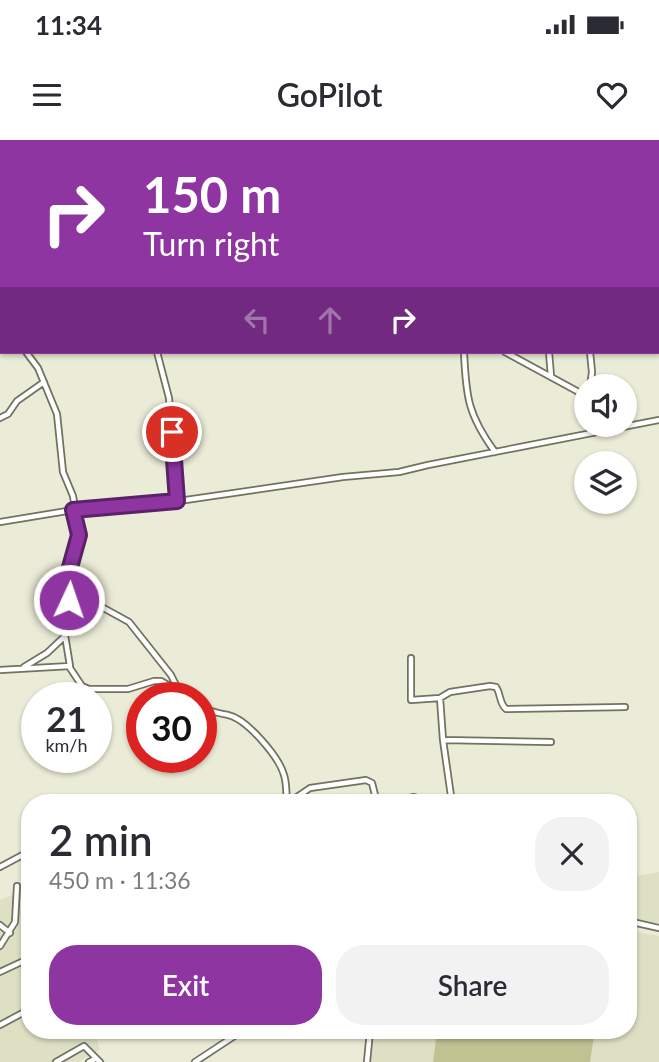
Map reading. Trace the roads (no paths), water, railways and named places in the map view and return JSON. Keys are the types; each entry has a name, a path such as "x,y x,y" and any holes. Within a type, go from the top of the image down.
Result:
{"street":[{"path":"27,354 44,382 57,414 63,472 73,496 73,510 79,535 69,571 64,637 69,668 82,686 89,689 126,689"},
{"path":"158,354 169,398 177,501"},
{"path":"464,354 465,381 474,420 495,452"},
{"path":"509,354 574,389"},
{"path":"549,354 551,376"},
{"path":"590,354 592,374"},
{"path":"0,418 8,414 17,401 44,382"},
{"path":"637,423 659,420"},
{"path":"0,522 73,510 177,501 343,477 413,470 574,435"},
{"path":"69,571 89,600 129,622 172,674 175,682"},
{"path":"20,668 47,653 64,637"},
{"path":"411,658 410,699 440,698 450,692 490,686 499,691 502,705 506,709 625,707"},
{"path":"0,670 69,668"},
{"path":"440,698 451,794"},
{"path":"217,715 230,715 247,725 281,766 287,794"},
{"path":"443,740 551,742"},
{"path":"301,794 310,788 366,780 372,783 375,794"},
{"path":"0,867 21,856"},
{"path":"0,946 15,922 17,886"},
{"path":"637,923 659,928"},
{"path":"0,925 10,933"},
{"path":"0,972 21,962"},
{"path":"0,1025 21,1014"},
{"path":"195,1062 230,1039"},
{"path":"367,1062 369,1039"},
{"path":"56,1062 84,1046 98,1060"},
{"path":"89,1062 98,1060"}]}
